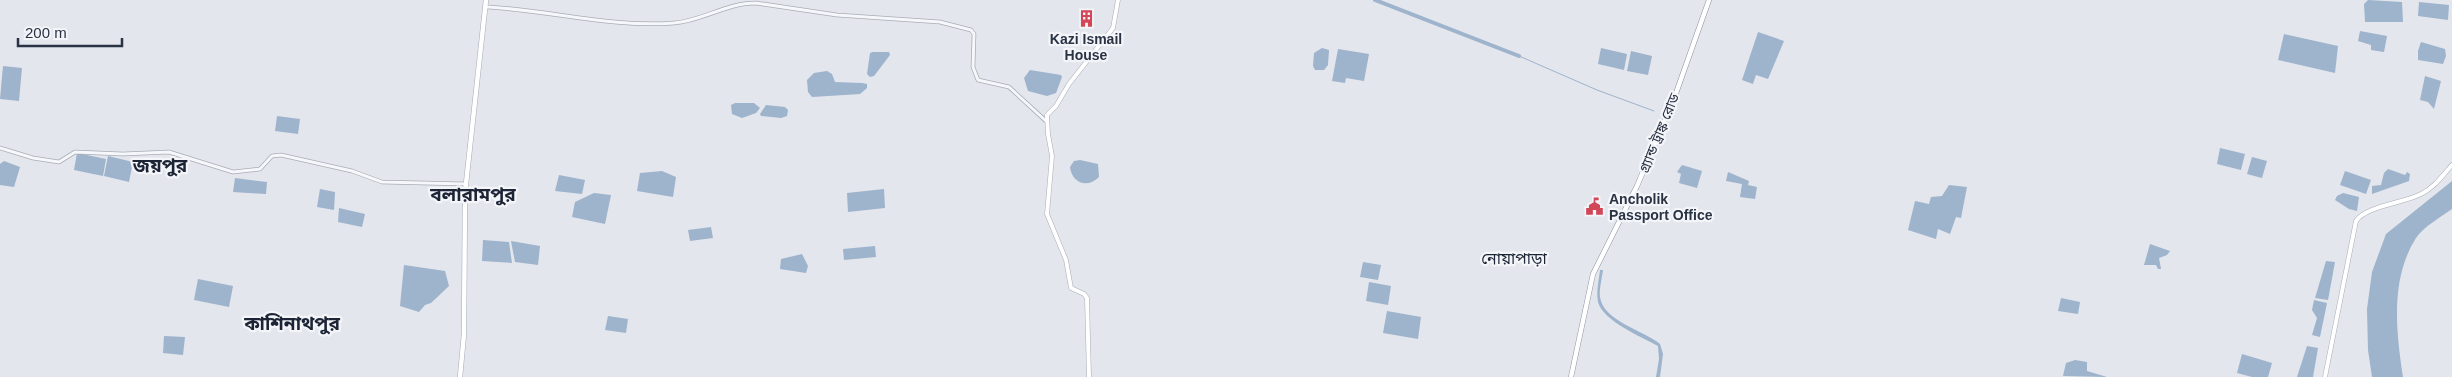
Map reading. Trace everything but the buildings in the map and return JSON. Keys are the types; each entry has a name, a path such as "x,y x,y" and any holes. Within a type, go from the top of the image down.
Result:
{"main road":[{"path":"460,377 464,335 466,184 486,0"},
{"path":"1089,377 1087,298 1084,294 1071,288 1066,260 1047,214 1052,156 1046,121 1047,115 1063,97 1069,84 1113,28 1118,0"},
{"name":"গ্র্যান্ড ট্রাঙ্ক রোড","path":"1571,377 1593,274 1637,186 1675,96 1708,0"},
{"path":"2325,377 2356,221 2369,212 2422,194 2438,181 2452,165"}],"street":[{"path":"486,7 640,24 675,23 692,20 707,13 745,3 756,3 837,15 940,22 971,30 974,34 973,67 978,80 1009,86 1046,121"},
{"path":"0,148 57,162 75,152 123,154 172,152 233,172 260,169 276,154 352,171 382,182 466,184"}],"water":[{"path":"2368,0 2402,2 2403,22 2365,22 2364,4"},
{"path":"2419,2 2449,5 2448,20 2418,16"},
{"path":"2360,31 2387,36 2384,52 2371,50 2371,45 2358,41"},
{"path":"1758,32 1784,41 1768,79 1756,75 1753,84 1742,80"},
{"path":"2284,34 2338,46 2335,73 2278,60"},
{"path":"2421,42 2445,49 2446,56 2443,64 2418,60"},
{"path":"1322,48 1329,50 1328,65 1324,70 1315,70 1313,66 1314,53"},
{"path":"1601,48 1627,54 1624,70 1598,64"},
{"path":"1338,49 1369,54 1364,81 1346,78 1345,83 1332,81"},
{"path":"1631,51 1652,56 1648,75 1627,71"},
{"path":"889,52 890,55 874,76 870,77 867,74 870,53"},
{"path":"3,66 22,68 19,101 0,99"},
{"path":"1030,70 1061,75 1056,93 1047,96 1028,91 1024,78"},
{"path":"827,71 832,74 835,82 862,83 867,84 867,88 860,94 812,97 808,92 807,80 814,73"},
{"path":"2425,76 2441,81 2434,109 2428,102 2420,100"},
{"path":"735,103 754,103 760,108 756,113 742,118 732,114 731,105"},
{"path":"766,105 785,107 788,110 787,116 781,118 761,116 760,114"},
{"path":"277,116 300,119 298,134 275,131"},
{"path":"2220,148 2245,154 2241,170 2217,164"},
{"path":"77,153 106,159 103,176 74,170"},
{"path":"108,156 133,162 129,182 104,176"},
{"path":"2252,157 2267,161 2262,178 2247,174"},
{"path":"1080,160 1098,164 1099,177 1090,183 1077,180 1071,173 1070,167 1074,161"},
{"path":"4,161 20,167 14,187 0,185 0,164"},
{"path":"1682,165 1702,171 1697,188 1679,183 1681,174 1677,172"},
{"path":"2388,169 2405,175 2407,172 2410,174 2409,181 2372,194 2372,186 2381,185 2384,173"},
{"path":"662,171 676,177 673,197 637,191 640,173"},
{"path":"2345,171 2371,180 2366,194 2340,185"},
{"path":"1728,172 1749,181 1748,185 1757,187 1755,199 1740,197 1742,184 1726,181"},
{"path":"559,175 585,180 582,194 555,191"},
{"path":"235,178 267,182 266,194 233,192"},
{"path":"2452,181 2452,209 2419,234 2408,254 2402,271 2397,306 2397,324 2403,377 2372,377 2368,350 2367,309 2372,272 2386,234"},
{"path":"1949,185 1967,187 1961,218 1956,217 1950,234 1938,229 1936,239 1908,230 1915,201 1929,204 1931,197 1942,196"},
{"path":"320,189 335,192 334,210 317,207"},
{"path":"884,189 885,208 848,212 847,193"},
{"path":"594,193 611,195 605,224 572,217 575,202"},
{"path":"2343,193 2359,197 2357,211 2349,209 2335,200 2337,196"},
{"path":"339,208 365,214 362,227 338,222"},
{"path":"711,227 713,238 690,241 688,230"},
{"path":"483,240 509,242 512,263 482,261"},
{"path":"511,241 540,246 538,265 515,262"},
{"path":"2150,244 2170,251 2167,255 2159,258 2161,269 2158,269 2156,265 2144,265"},
{"path":"875,246 876,257 844,260 843,249"},
{"path":"802,254 808,266 806,273 780,269 781,259"},
{"path":"2326,261 2335,262 2328,300 2315,298"},
{"path":"1363,262 1381,265 1378,280 1360,277"},
{"path":"404,265 445,271 449,286 419,312 400,306"},
{"path":"1600,270 1603,270 1600,297 1609,313 1660,344 1663,354 1660,377 1656,377 1659,359 1658,346 1624,328 1607,316 1601,309 1597,294"},
{"path":"198,279 233,286 229,307 194,300"},
{"path":"1369,282 1391,286 1388,305 1366,301"},
{"path":"2061,298 2080,302 2078,314 2058,311"},
{"path":"2314,300 2327,303 2320,337 2312,335 2317,318 2312,310"},
{"path":"1387,311 1421,317 1418,339 1383,333"},
{"path":"608,316 628,319 626,333 605,330"},
{"path":"164,336 185,337 183,355 163,353"},
{"path":"2307,346 2318,348 2313,377 2297,377"},
{"path":"2242,354 2272,363 2268,377 2252,377 2237,373"},
{"path":"2075,360 2087,362 2087,371 2107,377 2063,376 2066,363"}],"waterway":[{"path":"1375,0 1519,56"},
{"path":"1519,56 1597,90 1654,111"}],"place":[{"name":"Kazi Ismail House","path":"1086,19"},
{"name":"Ancholik Passport Office","path":"1595,207"}],"district":[{"name":"জয়পুর","path":"160,165"},
{"name":"বলারামপুর","path":"473,194"},
{"name":"নোয়াপাড়া","path":"1514,258"},
{"name":"কাশিনাথপুর","path":"292,323"}]}
